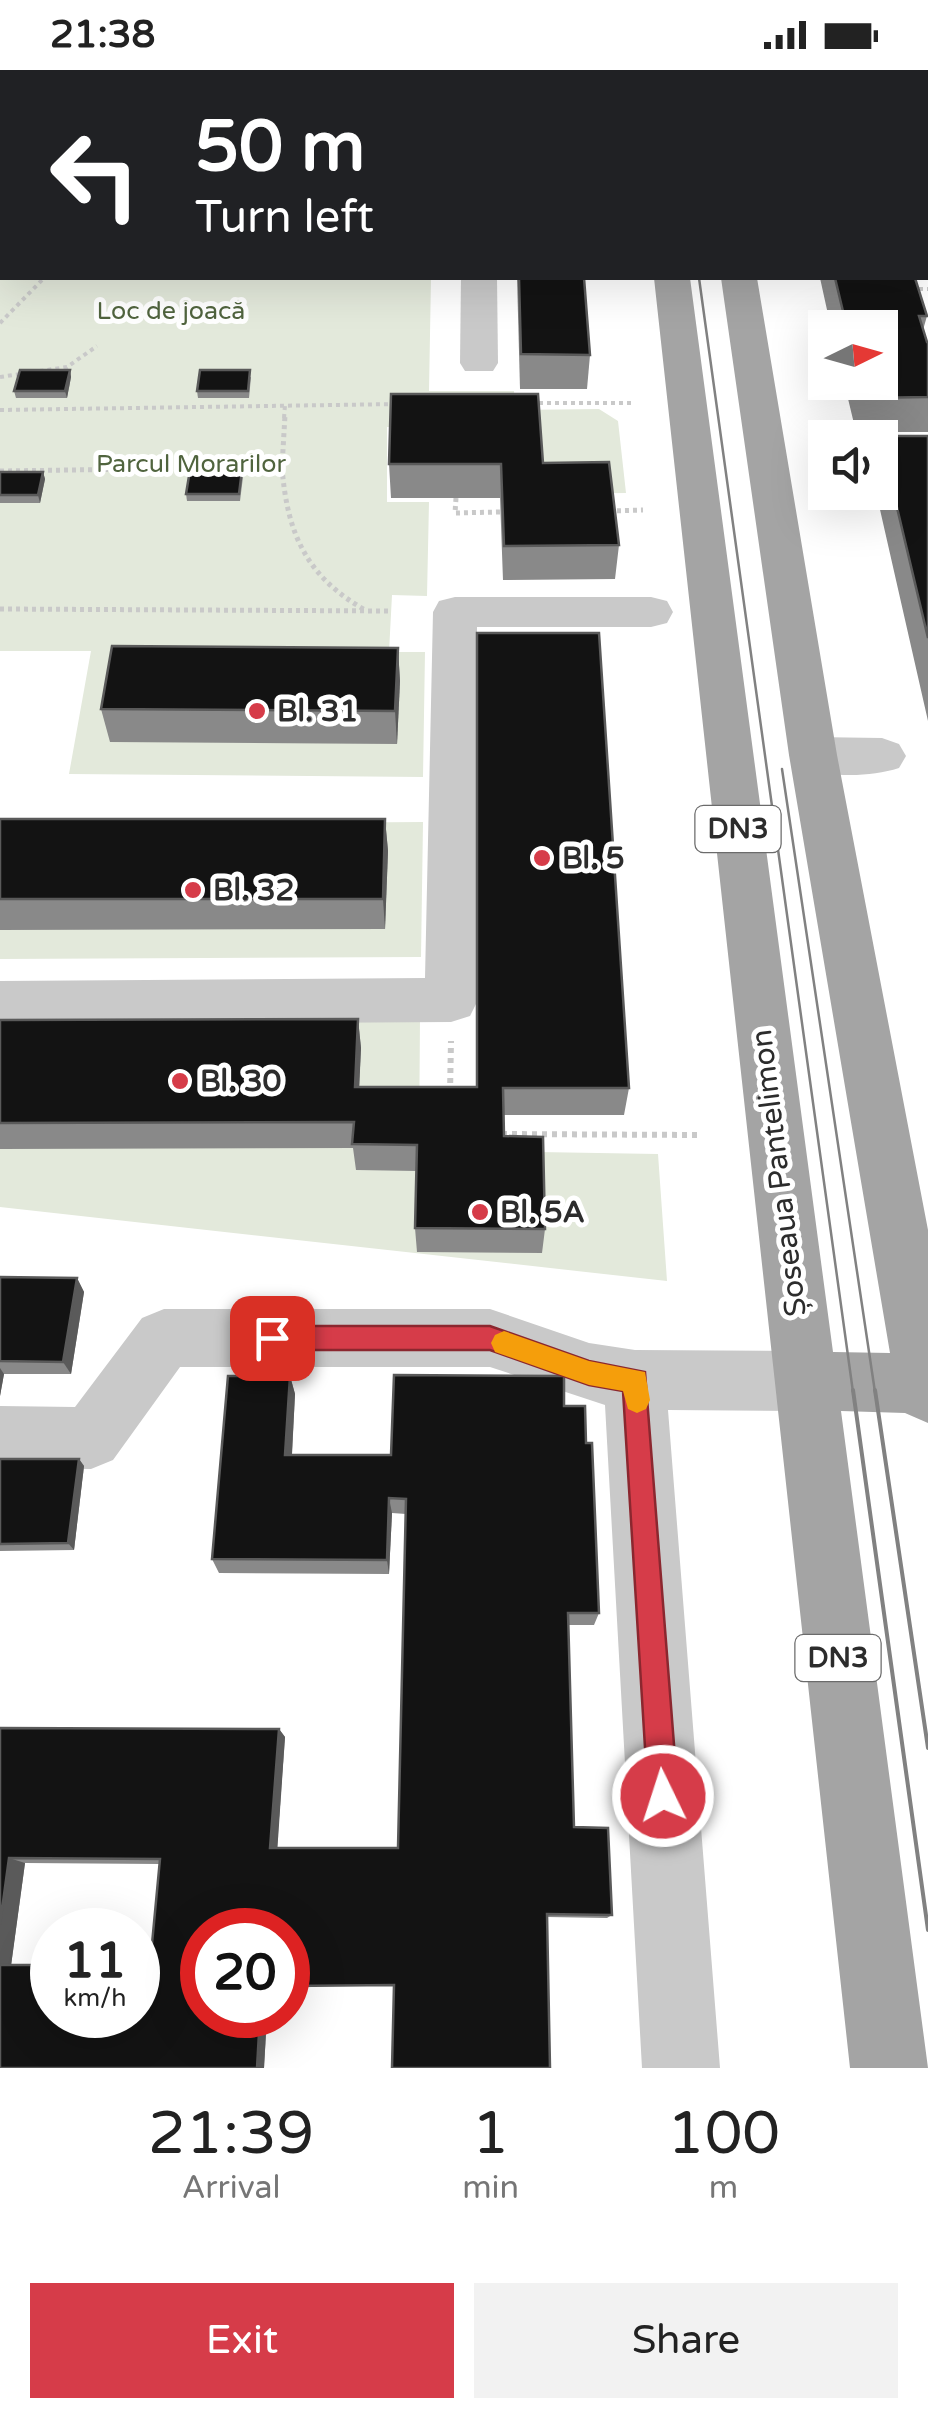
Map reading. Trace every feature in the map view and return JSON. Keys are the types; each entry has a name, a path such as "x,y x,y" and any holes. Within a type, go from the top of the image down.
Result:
{"main road":[{"name":"Șoseaua Pantelimon","path":"672,280 889,2068"},
{"name":"DN3","path":"739,280 812,755 927,1388"},
{"path":"803,1381 927,1388"}],"lane":[{"path":"479,280 479,363"},
{"path":"0,1003 451,1000 455,612 651,612"},
{"path":"812,755 882,756"},
{"path":"0,1437 90,1438 164,1338 490,1338 589,1373 636,1380 803,1381"},
{"path":"636,1380 681,2068"}],"path":[{"path":"0,323 42,280"},
{"path":"919,288 928,288"},
{"path":"0,377 74,365 91,358 97,346"},
{"path":"514,404 631,403"},
{"path":"285,404 282,467 284,500 293,539 325,588 368,611"},
{"path":"0,410 400,404"},
{"path":"0,472 282,467"},
{"path":"456,498 456,514 500,512"},
{"path":"608,511 643,510"},
{"path":"0,610 390,611"},
{"path":"450,1095 451,1000"},
{"path":"502,1134 697,1135"}],"green space":[{"name":"Parcul Morarilor","path":"0,280 431,280 429,391 514,391 515,410 599,409 618,421 626,493 545,494 540,426 387,427 387,502 429,502 427,596 392,595 389,652 425,652 423,777 69,774 91,651 0,651"},
{"path":"423,822 421,957 0,959 0,825"},
{"path":"420,1017 419,1150 658,1154 667,1281 0,1207 0,1018"}],"building":[{"path":"519,280 584,280 590,355 521,354"},
{"path":"835,280 916,280 927,316 919,316 928,342 928,397 898,397 898,310 843,310"},
{"path":"20,370 70,370 65,391 14,391"},
{"path":"200,370 250,370 248,391 197,391"},
{"path":"391,394 538,394 543,463 609,462 619,545 504,546 501,464 389,464"},
{"path":"898,436 928,436 928,638 898,510"},
{"path":"190,470 242,470 239,494 186,494"},
{"path":"0,472 43,472 38,495 0,495"},
{"path":"477,633 599,633 629,1088 503,1088 504,1136 543,1137 545,1229 415,1228 417,1145 352,1144 354,1122 0,1123 0,1020 358,1019 355,1087 477,1087"},
{"path":"112,646 398,648 395,711 101,709"},
{"path":"0,819 385,819 383,899 0,899"},
{"path":"0,1277 77,1278 63,1362 0,1361"},
{"path":"394,1375 564,1376 564,1406 585,1406 586,1443 592,1443 599,1613 568,1613 574,1827 608,1828 612,1915 547,1914 550,2068 392,2068 394,1985 310,1986 310,1908 180,1908 180,2038 259,2038 257,2068 0,2068 0,1965 30,1965 30,2038 160,2038 160,1908 155,1908 160,1859 9,1858 0,1924 0,1728 279,1729 270,1848 398,1848 406,1499 389,1498 387,1560 212,1559 228,1376 290,1376 285,1455 391,1455"},
{"path":"0,1459 79,1459 68,1543 0,1544"}],"tram line":[{"path":"699,280 853,1392"},
{"path":"782,769 875,1392"},
{"path":"853,1390 928,1930"},
{"path":"875,1390 928,1748"}],"slow traffic":[{"path":"504,1343 589,1373 636,1380 637,1400"}],"place":[{"name":"Bl. 31","path":"257,711"},
{"name":"Bl. 5","path":"542,858"},
{"name":"Bl. 32","path":"193,890"},
{"name":"Bl. 30","path":"180,1081"},
{"name":"Bl. 5A","path":"480,1212"}],"route":[{"path":"272,1338 490,1338 589,1373 636,1380 663,1796"}],"park label":[{"name":"Loc de joacă","path":"171,311"}]}
